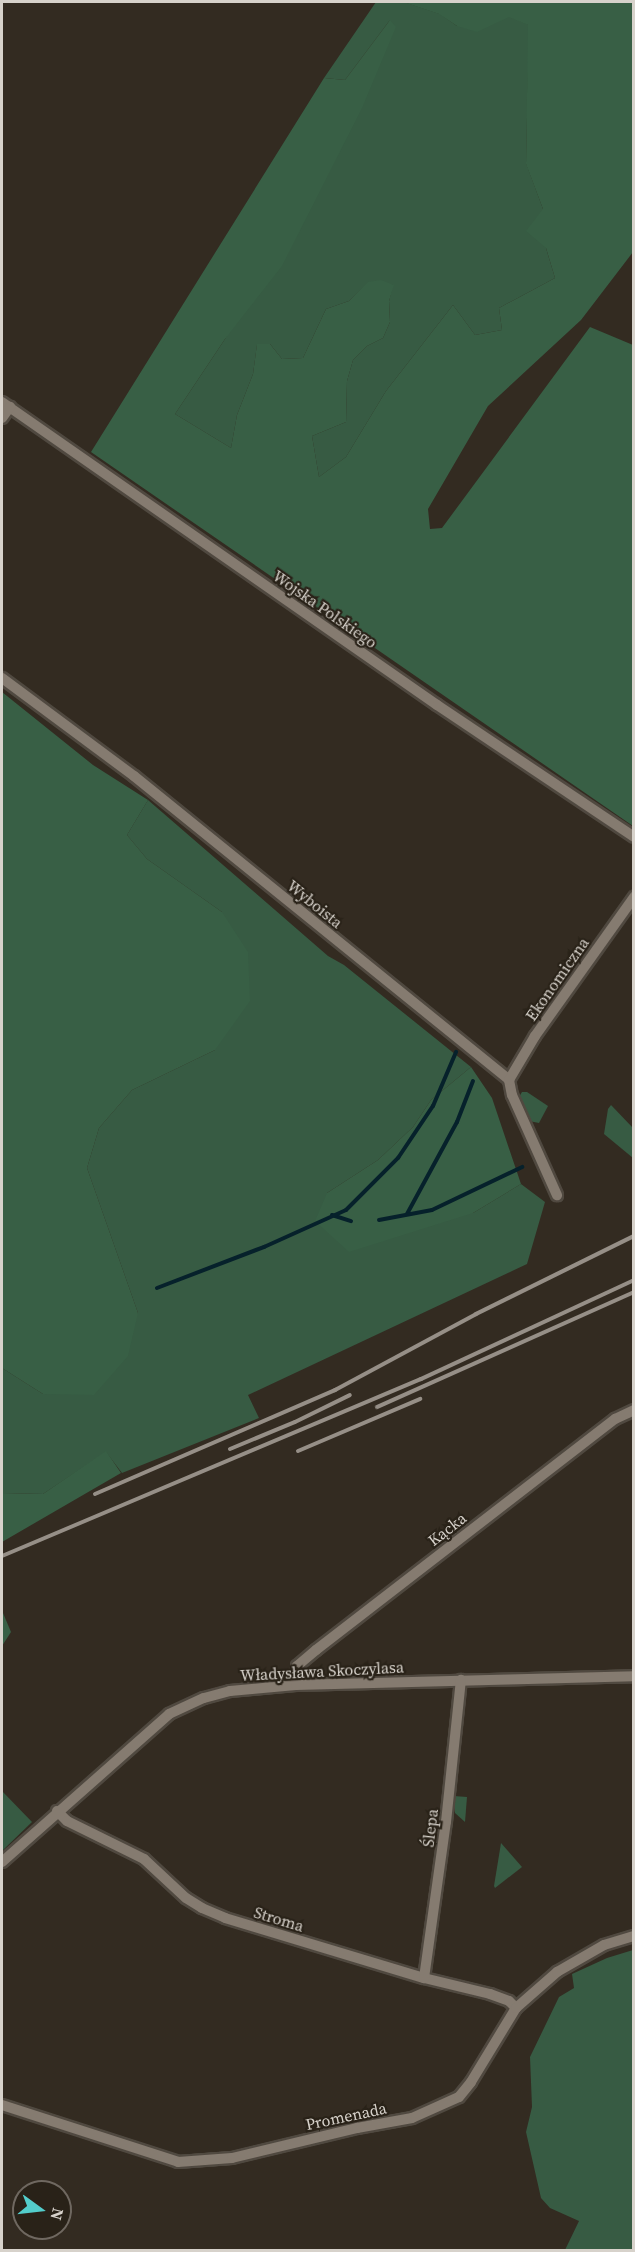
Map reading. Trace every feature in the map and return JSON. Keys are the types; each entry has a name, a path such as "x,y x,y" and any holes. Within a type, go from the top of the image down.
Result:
{"street":[{"path":"2,418 6,405"},
{"name":"Wojska Polskiego","path":"6,405 437,705 633,837"},
{"name":"Wyboista","path":"2,678 143,784 509,1080"},
{"name":"Ekonomiczna","path":"509,1080 535,1036 633,897"},
{"path":"509,1080 512,1095 556,1195"},
{"name":"Kącka","path":"296,1685 297,1666 316,1650 606,1426 633,1410"},
{"name":"Władysława Skoczylasa","path":"2,1862 169,1714 185,1705 230,1691 296,1685 633,1676"},
{"name":"Ślepa","path":"424,1978 446,1822 461,1680"},
{"name":"Stroma","path":"57,1811 67,1821 144,1859 202,1908 225,1918 424,1978 490,1994 509,2001 516,2008"},
{"name":"Promenada","path":"2,2105 178,2162 232,2158 357,2128 412,2118 459,2097 471,2082 516,2008 557,1972 583,1955 633,1936"}],"green space":[{"path":"376,2 404,2 440,14 457,26 495,22 509,16 529,25 526,163 543,209 546,248 555,278 499,308 502,330 475,335 453,305 386,391 346,457 319,477 312,436 346,422 347,381 353,360 367,346 383,338 390,322 389,301 393,285 369,282 349,301 326,309 303,358 282,359 270,344 257,345 253,374 237,415 231,448 175,414 225,339 390,20 345,80 324,78"},
{"path":"403,2 633,2 633,252 581,320 488,406 428,509 430,529 442,528 590,327 633,345 633,826 91,452 324,78 345,80 390,20 396,27 362,108 282,266 225,339 175,414 231,448 237,415 253,374 257,344 270,344 282,359 303,358 326,309 349,301 368,282 381,280 394,285 389,301 390,322 383,338 367,346 353,360 347,381 346,422 312,436 319,477 346,457 386,391 453,305 475,335 502,330 499,308 555,278 546,248 526,231 543,209 526,164 528,25 509,17 477,32 457,26 439,14"},
{"path":"2,692 93,765 148,800 127,835 147,859 222,912 248,952 250,1001 215,1050 132,1090 99,1128 87,1168 138,1313 128,1356 94,1395 43,1394 2,1368"},
{"path":"148,800 328,956 344,965 471,1067 431,1100 413,1127 378,1160 327,1193 473,1213 521,1184 545,1202 527,1264 248,1395 259,1418 122,1473 106,1452 43,1494 2,1493 2,1368 43,1394 138,1313 87,1168 99,1128 132,1090 215,1050 222,912 147,859 127,835"},
{"path":"471,1067 492,1098 521,1184 473,1213 349,1252 315,1221 327,1193 378,1160 413,1127 431,1100"},
{"path":"522,1092 527,1092 548,1106 539,1123 529,1121 519,1097"},
{"path":"611,1105 633,1128 633,1158 604,1134 608,1109"},
{"path":"106,1451 121,1473 2,1542 2,1493 43,1494"},
{"path":"2,1613 11,1632 2,1646"},
{"path":"2,1791 32,1822 2,1851"},
{"path":"454,1796 467,1797 465,1822 455,1813"},
{"path":"501,1843 522,1867 495,1888 494,1886"},
{"path":"633,1950 633,2250 565,2250 579,2221 550,2208 541,2198 526,2132 532,2107 530,2057 559,1997 574,1988 572,1974 607,1958"}],"waterway":[{"path":"157,1288 264,1247 346,1210 398,1158 433,1106 456,1052"},
{"path":"407,1214 457,1122 473,1081"},
{"path":"379,1220 432,1210 522,1167"},
{"path":"332,1215 351,1221"}],"railway":[{"path":"95,1494 335,1390 476,1314 634,1236"},
{"path":"2,1556 421,1379 634,1280"},
{"path":"377,1407 634,1292"},
{"path":"230,1449 295,1422 350,1395"},
{"path":"298,1451 420,1399"}]}
